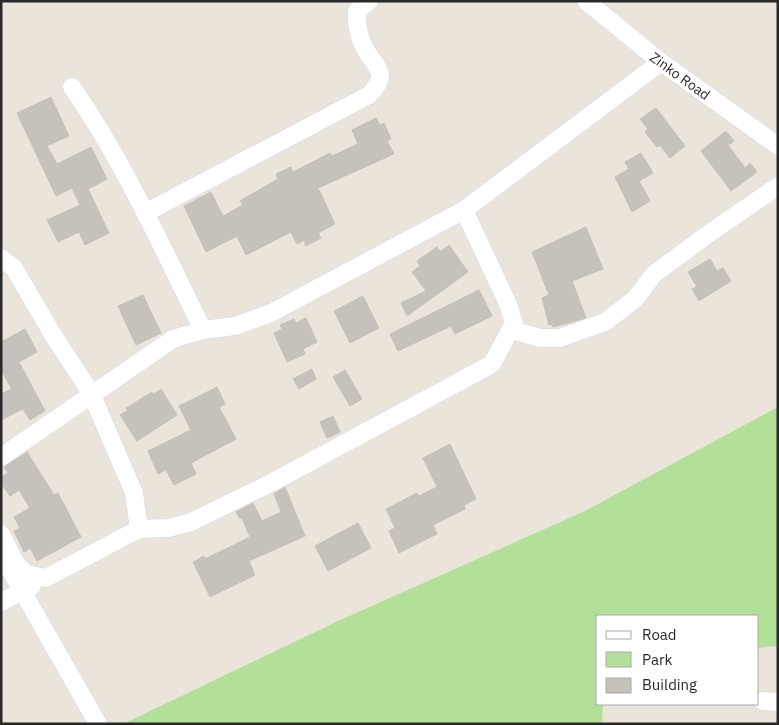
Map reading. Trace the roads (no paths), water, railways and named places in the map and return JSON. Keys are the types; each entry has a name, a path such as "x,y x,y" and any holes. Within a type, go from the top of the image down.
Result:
{"street":[{"path":"145,213 369,95 378,86 381,77 380,69 365,48 356,19 357,11 369,1"},
{"name":"Zinko Road","path":"586,1 661,62 775,137"},
{"path":"1,457 91,393 173,339 203,330 235,326 271,313 464,210 661,62"},
{"path":"72,87 94,118 145,213 203,330"},
{"path":"512,330 540,338 560,338 605,322 635,299 654,274 778,186"},
{"path":"1,602 139,529 168,528 191,522 280,478 492,364 512,330 514,323 508,304 464,210"},
{"path":"1,258 14,268 53,335 91,393 134,493 139,529"},
{"path":"1,534 15,562 26,574 46,578"},
{"path":"1,554 98,724"}]}
